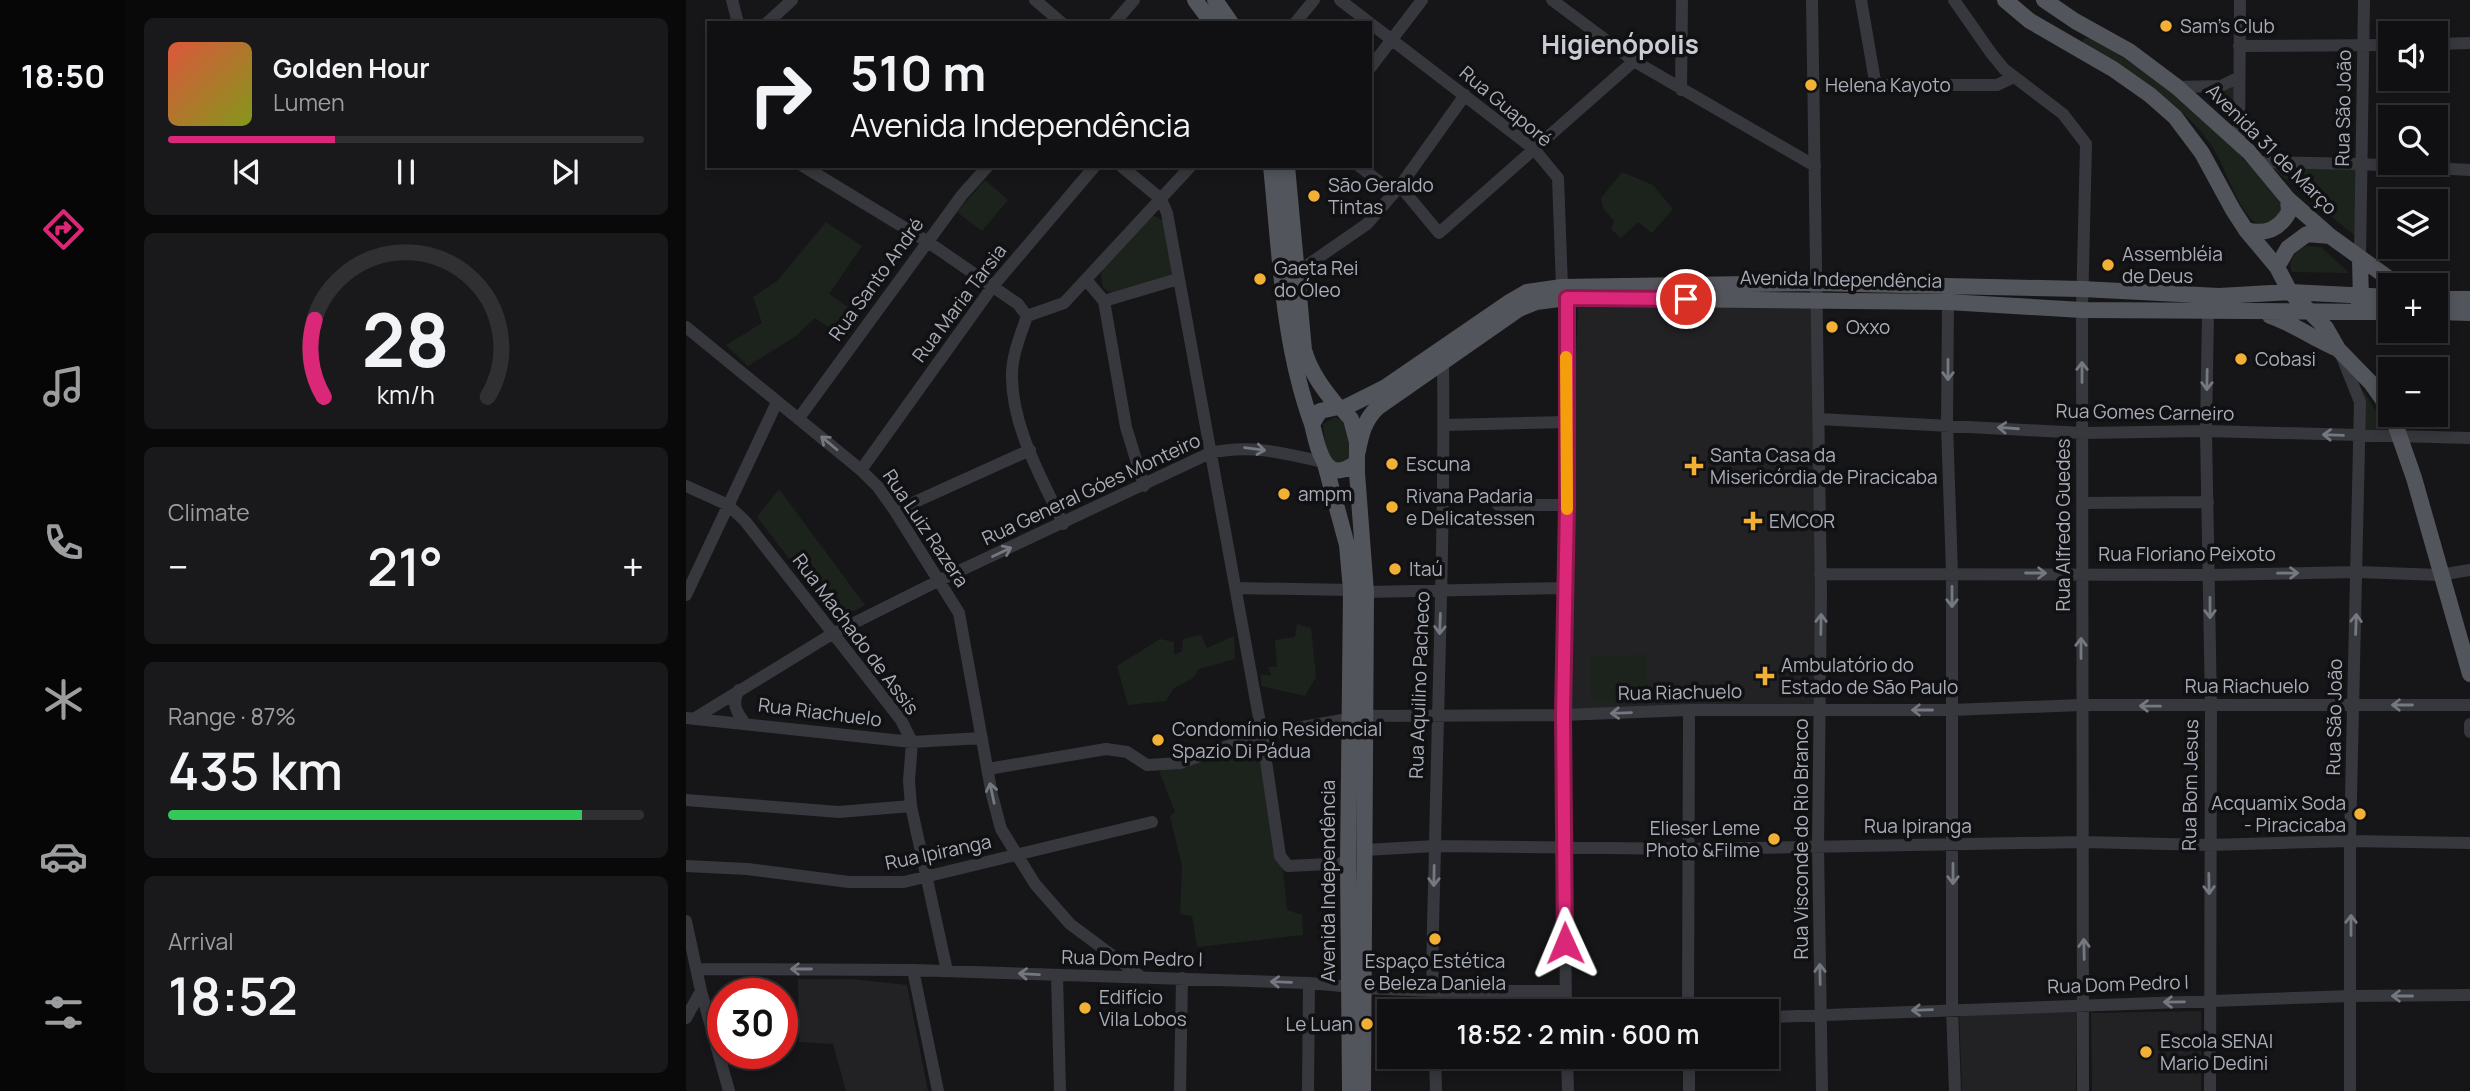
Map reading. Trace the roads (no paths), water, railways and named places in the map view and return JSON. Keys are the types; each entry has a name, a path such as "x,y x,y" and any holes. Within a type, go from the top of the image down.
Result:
{"main road":[{"path":"1195,0 1211,21"},
{"path":"1215,0 1228,21"},
{"path":"2006,0 2030,21 2113,69 2175,117 2202,153 2232,211 2277,267 2290,292 2326,328 2338,349 2378,393"},
{"name":"Avenida 31 de Março","path":"2044,0 2129,51 2177,87 2239,142 2288,199 2330,236 2381,273"},
{"path":"1271,168 1290,348 1301,394 1324,463 1337,471 1344,471 1357,459 1355,428 1351,419 1320,386 1304,350 1289,169"},
{"path":"2246,230 2258,233 2277,228 2289,212 2288,199"},
{"path":"2277,267 2288,248 2306,234 2330,236"},
{"path":"2329,311 2340,304 2361,302 2360,258"},
{"name":"Avenida Independência","path":"1340,408 1384,388 1527,292 2082,289 2219,296 2290,292 2378,296"},
{"name":"Avenida Independência","path":"1816,291 2082,310 2378,312"},
{"name":"Avenida Independência","path":"1363,1091 1348,863 1357,717 1357,459 1362,429 1367,418 1443,360 1519,309 1564,292"},
{"path":"2448,299 2470,299"},
{"path":"2448,312 2470,313"},
{"path":"2257,313 2289,322 2318,341 2338,349"},
{"path":"1312,424 1320,411 1340,408"},
{"path":"2397,427 2470,674"},
{"name":"Avenida Independência","path":"1324,463 1359,591"},
{"name":"Avenida Independência","path":"1350,1091 1365,850 1357,717"}],"street":[{"path":"732,0 737,21"},
{"path":"769,21 792,0"},
{"path":"1035,0 1060,21"},
{"path":"1116,21 1134,0"},
{"path":"1297,21 1314,0"},
{"name":"Rua Guaporé","path":"1340,0 1368,21"},
{"path":"1372,65 1422,0"},
{"path":"1681,90 1682,0"},
{"name":"Rua Visconde do Rio Branco","path":"1812,0 1819,419 1818,846 1822,1091"},
{"path":"1861,0 1875,81 1884,85 1997,85 2014,77"},
{"path":"2239,142 2240,0"},
{"name":"Rua São João","path":"2360,258 2364,0"},
{"path":"1556,2 1634,61 1815,166"},
{"name":"Rua Alfredo Guedes","path":"1960,4 1990,53 2014,77 2063,114 2086,144 2082,289 2081,574 2085,1004 2083,1091"},
{"name":"Rua Guaporé","path":"1372,24 1534,149 1558,178 1564,292 1567,505 1563,715 1565,999"},
{"path":"2448,44 2470,43"},
{"path":"2239,46 2378,45"},
{"path":"1362,168 1397,190 1439,233 1634,61"},
{"path":"2177,87 2221,86 2239,77"},
{"path":"1296,273 1367,224 1397,190 1465,96"},
{"path":"2258,162 2470,170"},
{"path":"806,168 928,242 1018,304 1027,316"},
{"name":"Rua Santo André","path":"799,418 962,195 986,168"},
{"name":"Rua Maria Tarsia","path":"861,470 993,286 1093,168"},
{"path":"1123,168 1161,199 1167,213 1262,734 1280,856 1288,866 1348,863"},
{"path":"1027,316 1064,303 1189,168"},
{"path":"1104,301 1178,279"},
{"path":"1087,281 1104,301 1126,427 1144,486"},
{"path":"1948,302 1947,424 1952,573 1952,1009 1955,1091"},
{"name":"Rua Bom Jesus","path":"2208,312 2206,431 2211,706 2210,1091"},
{"path":"1027,316 1012,372 1013,403 1030,450 1063,524"},
{"name":"Rua Luiz Razera","path":"686,327 799,418 878,487 940,580 958,613 1001,829 1035,884 1069,924 1141,977"},
{"name":"Rua São João","path":"2338,349 2360,402 2350,841 2350,1091"},
{"name":"Rua Aquilino Pacheco","path":"1432,999 1436,715 1442,590 1443,360"},
{"path":"686,595 777,402"},
{"name":"Rua Gomes Carneiro","path":"1819,419 2083,433 2206,431 2470,438"},
{"path":"1444,425 1566,422"},
{"name":"Rua General Góes Monteiro","path":"689,717 832,634 1210,453 1232,448 1252,448 1324,463"},
{"path":"895,512 1030,450"},
{"name":"Rua Machado de Assis","path":"686,486 728,505 745,521 901,720 912,742 909,781 911,806 947,971"},
{"path":"2082,503 2208,502"},
{"path":"1498,505 1567,505"},
{"name":"Rua Floriano Peixoto","path":"1820,573 2210,575 2357,572 2440,575 2470,570"},
{"path":"1236,588 1359,591 1564,589"},
{"path":"739,690 734,700 735,707 744,722"},
{"name":"Rua Riachuelo","path":"988,769 1106,749 1127,752 1147,765 1180,763 1262,734 1357,717 2081,705 2470,705"},
{"path":"1688,999 1689,710"},
{"name":"Rua Riachuelo","path":"689,717 912,742 982,738"},
{"path":"2470,724 2470,732"},
{"path":"686,800 839,812 911,806"},
{"name":"Rua Ipiranga","path":"686,866 747,869 849,883 904,882 1152,822"},
{"name":"Rua Ipiranga","path":"1365,850 1435,846 1690,849 2083,842 2209,845 2350,841 2470,842"},
{"path":"686,921 701,991 729,1091"},
{"path":"1111,957 1111,976"},
{"name":"Rua Dom Pedro I","path":"698,969 913,970 1308,982 1432,991 1565,991"},
{"path":"913,970 938,1091"},
{"path":"1057,975 1060,1091"},
{"path":"1180,1091 1182,978"},
{"path":"1308,982 1308,1091"},
{"path":"686,1018 701,991"},
{"name":"Rua Dom Pedro I","path":"1779,1016 2085,1004 2470,995"},
{"path":"1435,1069 1436,1091"},
{"path":"1567,1069 1568,1091"},
{"path":"1689,1069 1689,1091"}],"place":[{"name":"Sam's Club","path":"2166,26"},
{"name":"Helena Kayoto","path":"1811,85"},
{"name":"São Geraldo Tintas","path":"1314,196"},
{"name":"Assembléia de Deus","path":"2108,265"},
{"name":"Gaeta Rei do Óleo","path":"1260,279"},
{"name":"Oxxo","path":"1832,327"},
{"name":"Cobasi","path":"2241,359"},
{"name":"Escuna","path":"1392,464"},
{"name":"Santa Casa da Misericórdia de Piracicaba","path":"1694,466"},
{"name":"ampm","path":"1284,494"},
{"name":"Rivana Padaria e Delicatessen","path":"1392,507"},
{"name":"EMCOR","path":"1753,521"},
{"name":"Itaú","path":"1395,569"},
{"name":"Ambulatório do Estado de São Paulo","path":"1765,676"},
{"name":"Condomínio Residencial Spazio Di Pádua","path":"1158,740"},
{"name":"Acquamix Soda - Piracicaba","path":"2360,814"},
{"name":"Elieser Leme Photo &Filme","path":"1774,839"},
{"name":"Espaço Estética e Beleza Daniela","path":"1435,939"},
{"name":"Edifício Vila Lobos","path":"1085,1008"},
{"name":"Le Luan","path":"1367,1024"},
{"name":"Escola SENAI Mario Dedini","path":"2146,1052"}],"district":[{"name":"Higienópolis","path":"1620,44"}]}
